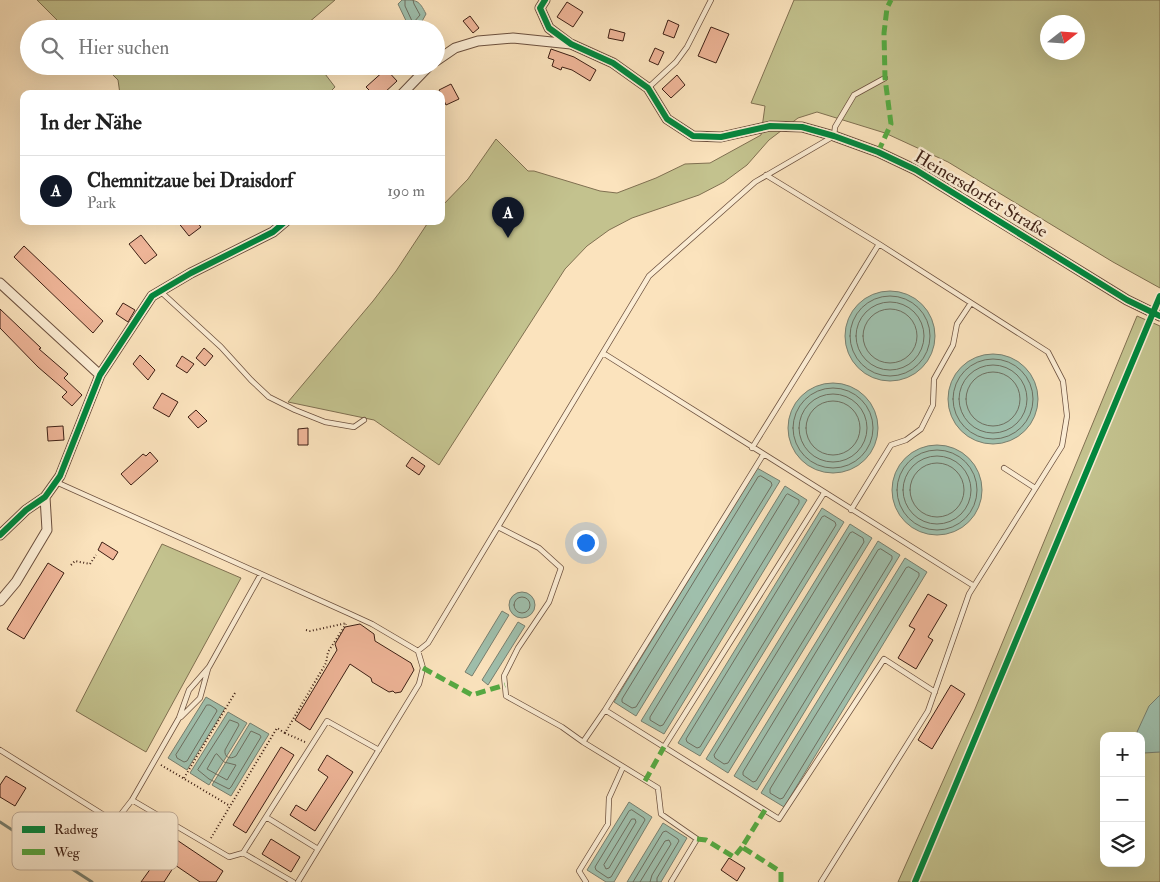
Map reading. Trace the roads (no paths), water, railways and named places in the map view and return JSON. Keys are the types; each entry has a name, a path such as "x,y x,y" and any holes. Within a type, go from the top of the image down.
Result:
{"street":[{"path":"545,0 540,8 549,28 567,42"},
{"name":"Heinersdorfer Straße","path":"445,55 455,48 478,41 513,38 567,42 613,63 648,88 667,119 693,136 721,137 770,126 802,127 878,152 916,170 1128,300 1160,316"},
{"path":"406,90 420,75"},
{"path":"0,535 26,510 46,498 60,476 100,375 152,296 191,273 273,232 281,225"},
{"path":"0,283 100,375"},
{"path":"0,601 16,582 47,530 46,498"}],"lane":[{"path":"648,88 676,62 687,47 711,0"},
{"path":"418,651 428,643 649,276 755,182 834,136 835,127 854,95 885,78"},
{"path":"766,175 879,244 1048,352 1063,381 1067,416 1062,446 969,594 928,710 820,882"},
{"path":"752,448 879,244"},
{"path":"160,291 221,347 269,397 325,422 354,427 364,420"},
{"path":"851,510 891,446 906,440 921,428 933,405 934,379 952,345 957,324 971,303"},
{"path":"603,353 974,586"},
{"path":"583,742 605,710 763,455"},
{"path":"1004,468 1035,488"},
{"path":"56,482 364,620 418,651 423,668 419,684 298,882"},
{"path":"664,747 824,493"},
{"path":"498,527 539,548 561,568 549,602 518,648 504,676 506,696 562,728 658,788 660,814 697,840 671,882"},
{"path":"123,812 132,800 179,718 189,690 208,668 261,574"},
{"path":"605,710 779,819 884,660 934,692"},
{"path":"179,718 200,698 208,668"},
{"path":"178,827 230,857 243,853 327,721 379,750"},
{"path":"0,750 101,812"},
{"path":"586,882 579,871 608,824 609,798 623,767"},
{"path":"132,800 152,812"},
{"path":"266,817 318,849"},
{"path":"243,853 292,882"}],"water":[{"path":"402,0 417,2 426,14 423,20 406,20 398,4"},
{"path":"881,291 899,291 915,298 928,311 935,327 935,345 928,361 915,374 899,381 881,381 865,374 852,361 845,345 845,327 852,311 865,298"},
{"path":"984,354 1002,354 1018,361 1031,374 1038,390 1038,408 1031,424 1018,437 1002,444 984,444 968,437 955,424 948,408 948,390 955,374 968,361"},
{"path":"824,383 842,383 858,390 871,403 878,419 878,437 871,453 858,466 842,473 824,473 808,466 795,453 788,437 788,419 795,403 808,390"},
{"path":"928,445 946,445 962,452 975,465 982,481 982,499 975,515 962,528 946,535 928,535 912,528 899,515 892,499 892,481 899,465 912,452"},
{"path":"757,468 780,481 636,716 614,702"},
{"path":"785,486 807,500 664,734 641,721"},
{"path":"822,508 844,522 700,756 678,743"},
{"path":"850,524 872,538 728,773 706,759"},
{"path":"878,541 900,555 757,790 734,776"},
{"path":"905,558 927,572 784,807 761,793"},
{"path":"522,592 531,596 535,605 531,614 522,618 513,614 509,605 513,596"},
{"path":"502,611 509,615 472,676 465,672"},
{"path":"518,622 525,626 488,685 482,680"},
{"path":"1160,695 1160,752 1145,753 1145,732 1137,732 1149,706"},
{"path":"206,697 225,708 187,770 168,758"},
{"path":"228,712 247,723 209,785 190,773"},
{"path":"250,723 269,734 231,796 212,785"},
{"path":"629,802 652,817 614,882 606,882 587,870"},
{"path":"663,823 687,838 661,882 627,882"}],"waterway":[{"path":"0,822 12,830"},
{"path":"74,870 92,882"}],"place":[{"name":"Chemnitzaue bei Draisdorf","path":"508,238"}]}
